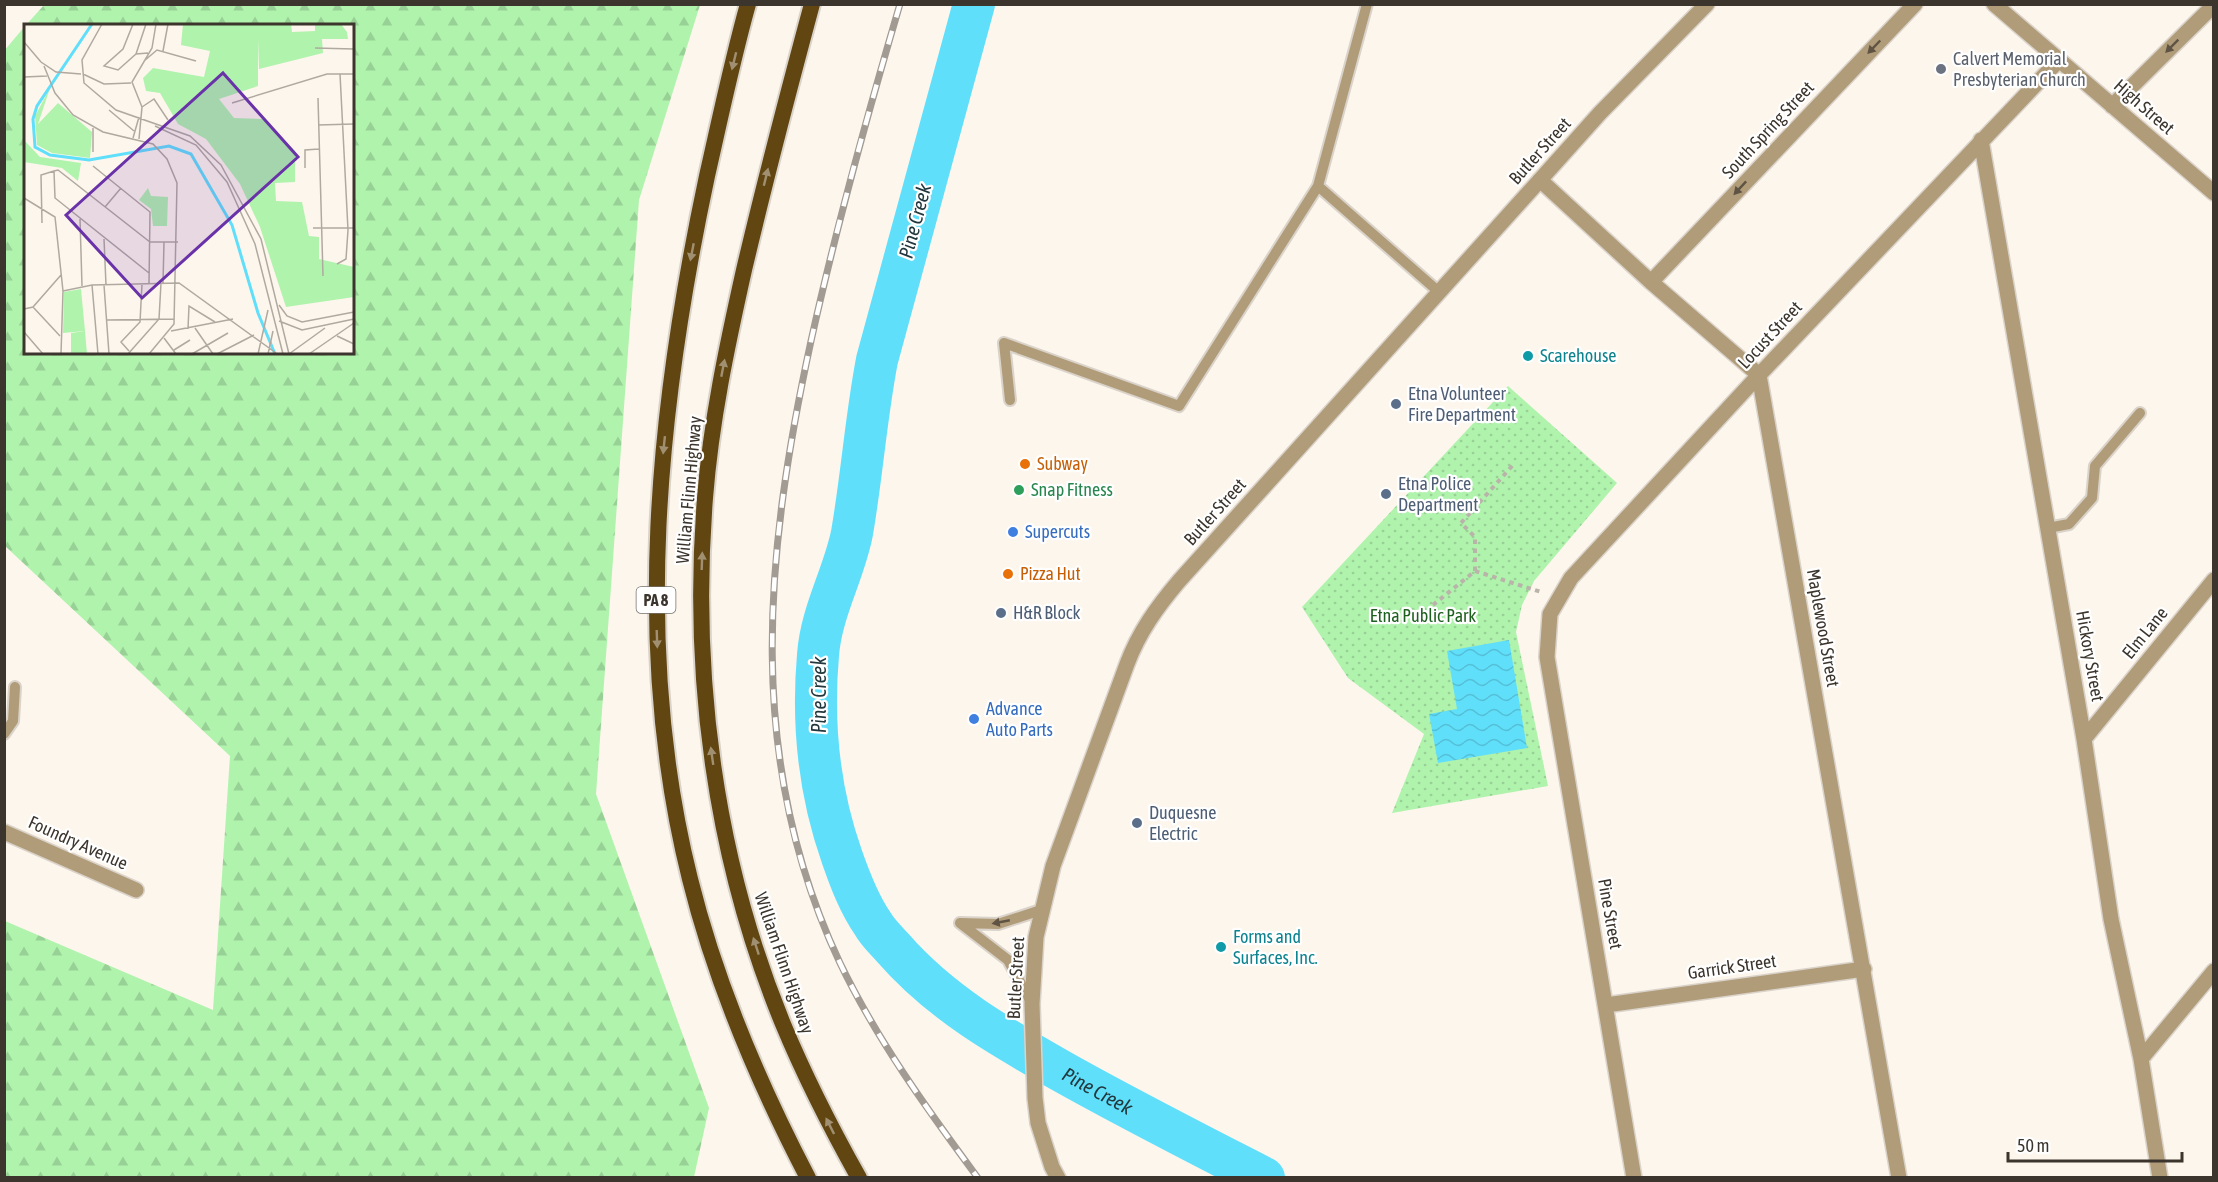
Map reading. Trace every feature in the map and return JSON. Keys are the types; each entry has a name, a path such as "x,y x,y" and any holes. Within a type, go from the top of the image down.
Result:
{"highway":[{"name":"William Flinn Highway","path":"748,4 722,107 696,228 671,381 657,534 658,679 679,826 702,926 732,1014 753,1065 807,1178"},
{"name":"William Flinn Highway","path":"812,4 779,123 723,368 705,496 701,587 702,632 706,708 713,764 725,832 741,899 768,986 783,1025 830,1126 859,1178"}],"street":[{"name":"Butler Street","path":"1058,1178 1052,1167 1038,1123 1035,1098 1032,1006 1035,946 1041,910 1053,866 1134,646 1151,615 1600,113 1707,4"},
{"name":"South Spring Street","path":"1651,282 1915,4"},
{"name":"High Street","path":"1994,4 2214,193"},
{"path":"2112,106 2214,5"},
{"name":"Locust Street","path":"1547,657 1550,614 1572,578 1759,375 2059,60"},
{"name":"Hickory Street","path":"1981,140 2084,739 2110,919 2140,1059 2160,1178"},
{"path":"1540,180 1651,282 1759,375"},
{"name":"Maplewood Street","path":"1759,375 1899,1178"},
{"name":"Elm Lane","path":"2084,739 2214,580"},
{"name":"Pine Street","path":"1547,657 1634,1178"},
{"name":"Foundry Avenue","path":"4,832 136,890"},
{"name":"Garrick Street","path":"1606,1005 1864,969"},
{"path":"2140,1059 2214,971"}],"lane":[{"path":"1010,400 1004,343 1179,406 1318,186 1367,4"},
{"path":"1318,186 1440,292"},
{"path":"2048,528 2070,524 2092,498 2095,466 2140,413"},
{"path":"4,734 13,721 15,687"},
{"path":"1032,1006 1008,960 960,923 998,924 1041,910"}],"path":[{"path":"1475,571 1475,537 1461,523 1513,465"},
{"path":"1475,571 1539,591 1558,600"},
{"path":"1433,605 1475,571"}],"green space":[{"path":"45,4 700,5 639,200 596,794 709,1108 694,1177 5,1177 5,921 213,1010 230,756 5,546 4,51 24,27 24,354 354,354 354,24 27,24"},
{"name":"Etna Public Park","path":"1508,386 1617,483 1534,581 1522,605 1516,632 1548,786 1392,813 1424,734 1348,678 1302,607"}],"water":[{"path":"1509,640 1527,748 1438,763 1429,714 1457,709 1447,651"}],"waterway":[{"name":"Pine Creek","path":"974,4 877,360 852,533 820,639 816,681 817,732 828,808 848,874 868,916 883,937 931,986 973,1018 1040,1059 1264,1178"}],"railway":[{"path":"900,4 831,256 795,420 783,499 775,577 772,655 777,733 789,810 809,887 840,963 886,1047 978,1178"}],"place":[{"name":"Calvert Memorial Presbyterian Church","path":"1941,69"},
{"name":"Scarehouse","path":"1528,356"},
{"name":"Etna Volunteer Fire Department","path":"1396,404"},
{"name":"Subway","path":"1025,464"},
{"name":"Snap Fitness","path":"1019,490"},
{"name":"Etna Police Department","path":"1386,494"},
{"name":"Supercuts","path":"1013,532"},
{"name":"Pizza Hut","path":"1008,574"},
{"name":"H&R Block","path":"1001,613"},
{"name":"Advance Auto Parts","path":"974,719"},
{"name":"Duquesne Electric","path":"1137,823"},
{"name":"Forms and Surfaces, Inc.","path":"1221,947"}]}
